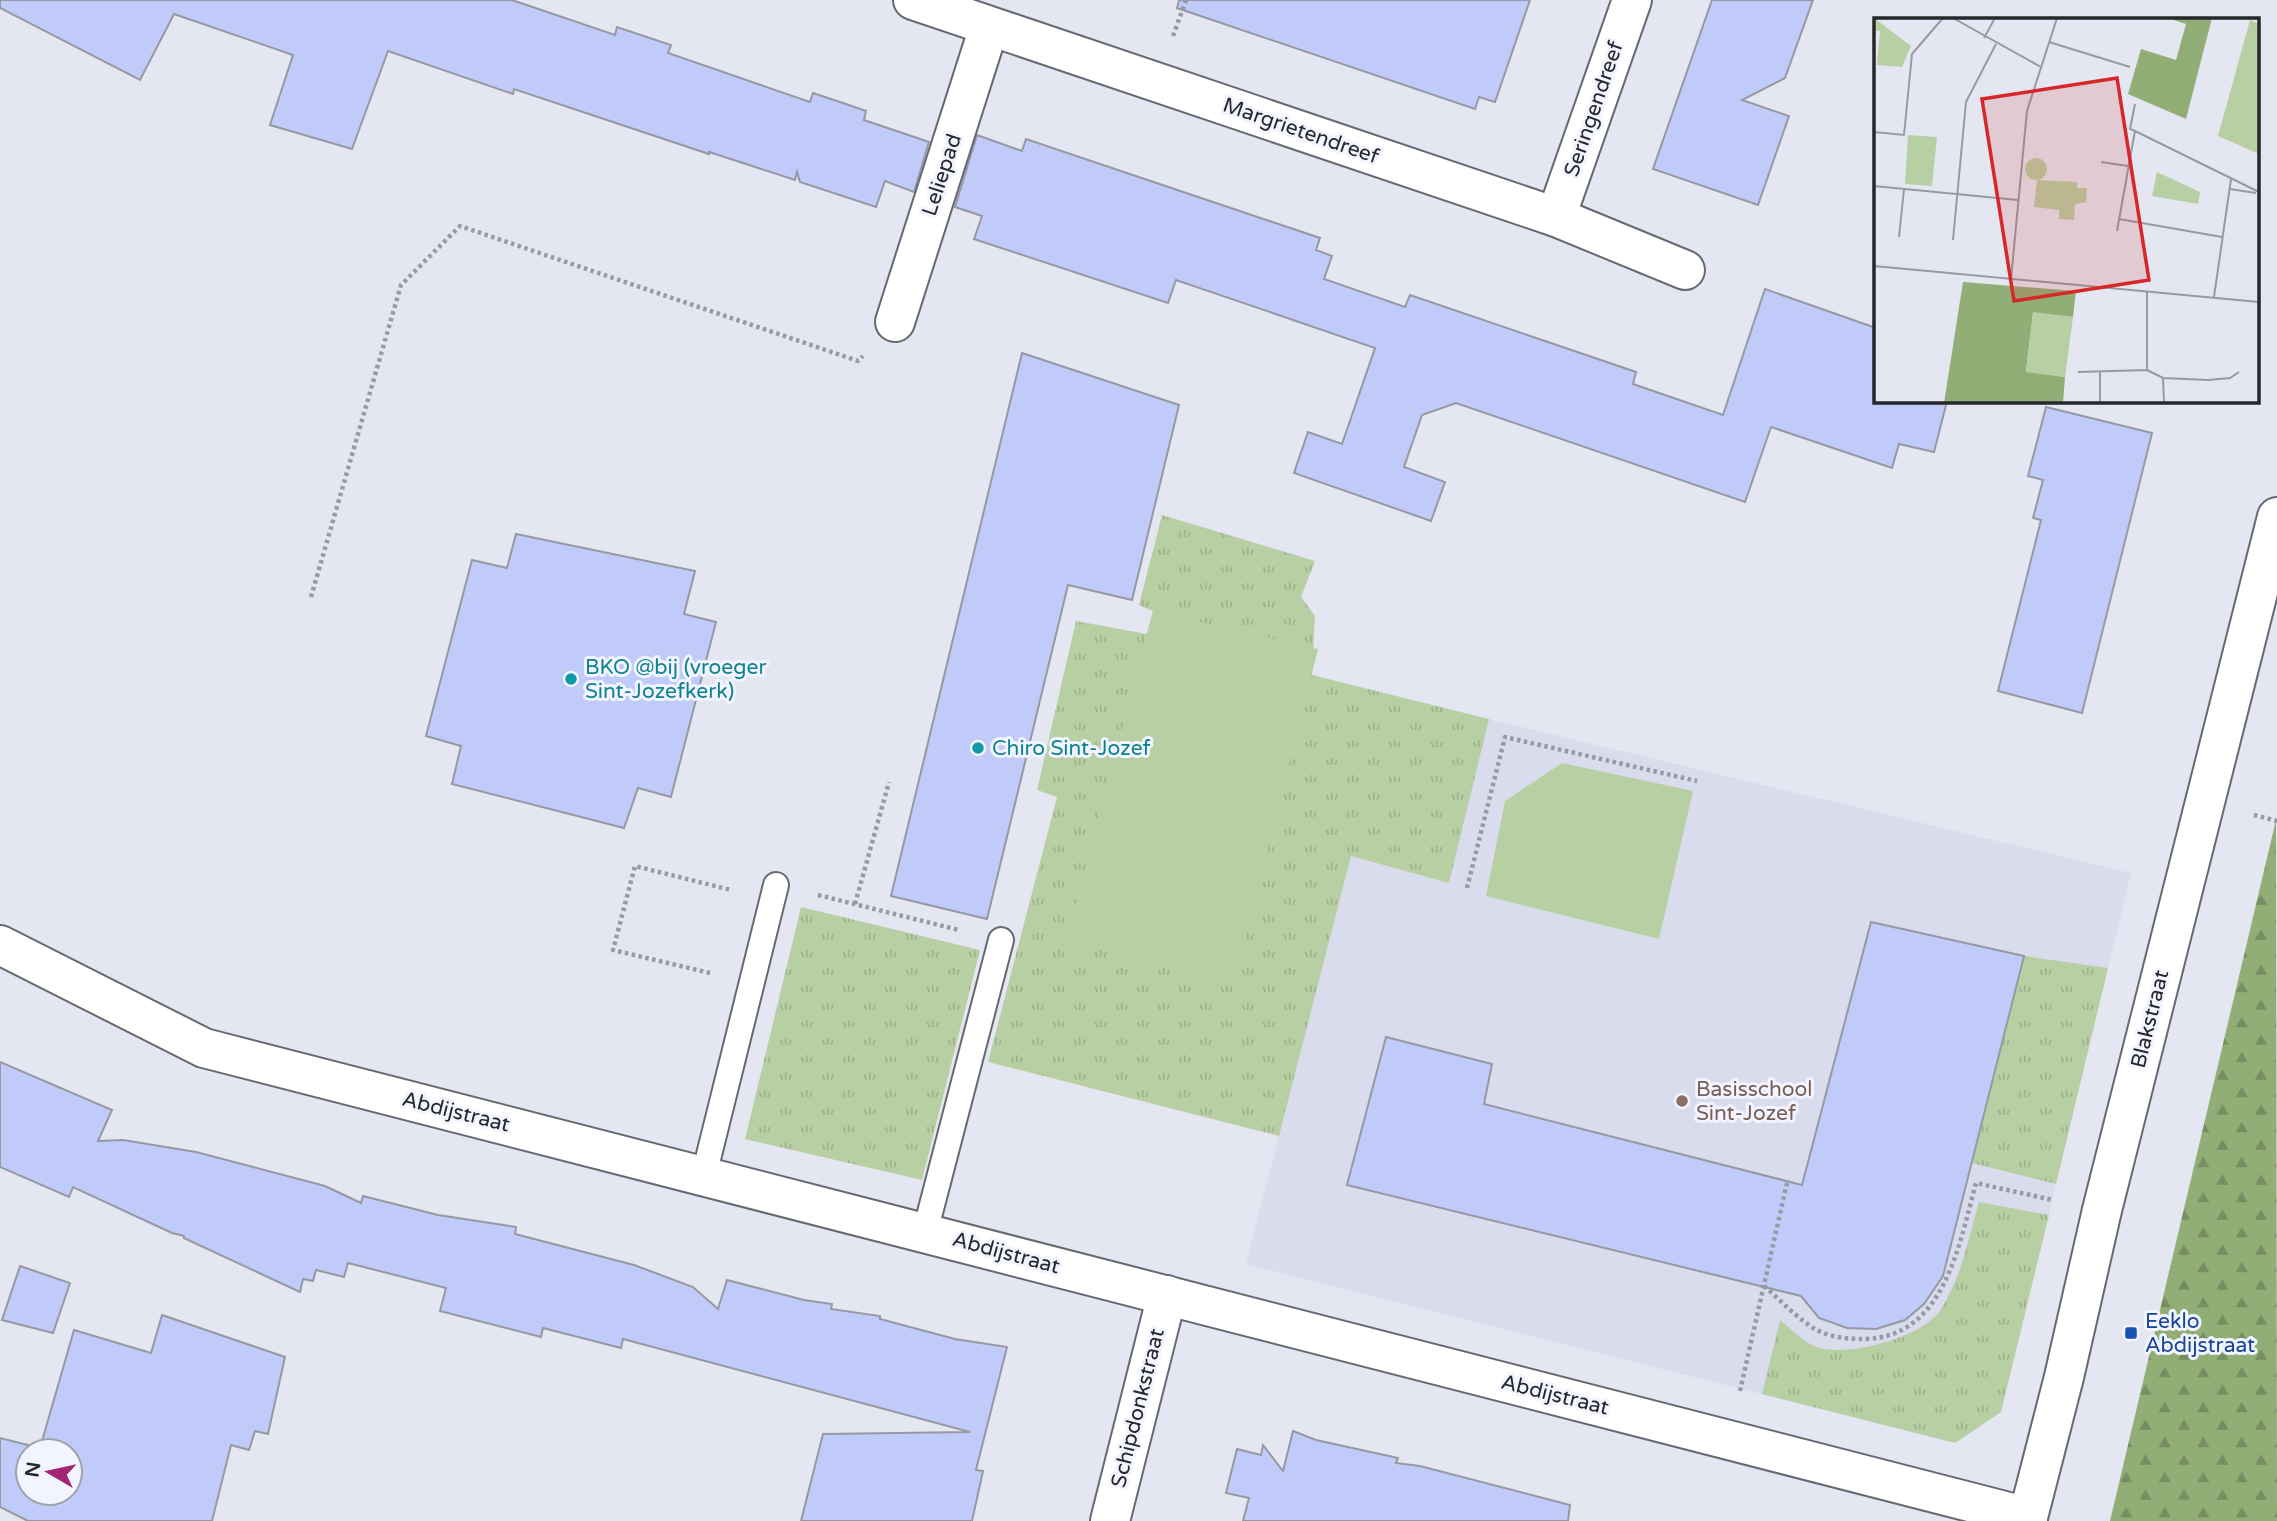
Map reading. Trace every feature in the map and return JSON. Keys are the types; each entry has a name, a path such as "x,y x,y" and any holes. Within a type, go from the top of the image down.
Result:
{"street":[{"name":"Margrietendreef","path":"913,0 1556,217 1685,270"},
{"name":"Seringendreef","path":"1556,217 1632,0"},
{"name":"Leliepad","path":"895,322 989,27"},
{"name":"Blakstraat","path":"2027,1519 2277,517"},
{"name":"Abdijstraat","path":"0,945 204,1048 925,1232 2027,1519"},
{"name":"Schipdonkstraat","path":"1110,1521 1167,1295"}],"lane":[{"path":"704,1175 774,892"},
{"path":"925,1232 1001,940"}],"path":[{"path":"311,597 401,285 460,226 858,361 895,322"},
{"path":"1466,888 1505,737 1698,781"},
{"path":"855,904 889,782"},
{"path":"752,983 613,950 635,866 855,904 1001,940"},
{"path":"1728,1440 1787,1183"},
{"path":"1765,1286 1810,1327 1843,1339 1883,1338 1920,1318 1938,1294 1952,1269 1976,1183 2102,1210"}],"shaded area":[{"name":"Basisschool Sint-Jozef","path":"1392,696 2131,873 2001,1412 1955,1443 1246,1264"}],"green space":[{"path":"1162,515 1315,561 1301,597 1315,616 1312,675 1489,719 1449,883 1351,856 1279,1136 988,1062 1057,797 1037,790 1076,621 1147,634 1153,611 1139,605"},
{"path":"1153,611 1318,649 1234,983 1066,940"},
{"path":"1562,763 1693,791 1659,939 1486,896 1505,801"},
{"path":"2276,820 2277,1521 2110,1521"},
{"path":"801,907 980,950 922,1180 745,1139"},
{"path":"2024,956 2108,968 2056,1184 1972,1163"},
{"path":"1979,1202 2049,1215 2001,1412 1955,1443 1762,1394 1780,1320 1800,1338 1814,1346 1843,1350 1899,1338 1929,1321 1939,1312 1953,1287"}],"building":[{"path":"0,0 512,0 615,35 617,27 671,45 668,53 810,102 813,93 840,102 866,111 864,120 929,142 914,192 885,181 876,207 800,182 797,172 795,180 514,89 513,94 388,51 352,149 270,125 293,55 174,14 140,80 0,8"},
{"path":"1179,0 1530,0 1495,102 1479,97 1475,109 1177,8"},
{"path":"1712,0 1813,0 1785,78 1742,100 1789,116 1758,205 1653,169"},
{"path":"977,135 1022,151 1026,139 1320,238 1316,250 1332,256 1324,279 1405,307 1410,295 1636,372 1633,384 1723,415 1765,289 1874,327 1874,402 1947,402 1934,452 1899,444 1892,468 1771,427 1745,502 1456,403 1422,415 1404,467 1445,482 1431,521 1294,473 1308,432 1342,444 1375,348 1176,280 1168,303 974,239 982,216 955,207"},
{"name":"Chiro Sint-Jozef","path":"1022,353 1179,405 1132,600 1068,585 987,919 891,896"},
{"path":"2046,407 2152,433 2082,713 1998,691 2041,520 2033,518 2043,480 2028,476"},
{"name":"BKO @bij (vroeger Sint-Jozefkerk)","path":"516,534 695,571 684,614 716,622 671,797 638,788 624,828 452,784 461,746 426,736 472,560 507,568"},
{"path":"1871,922 2024,956 1943,1276 1924,1304 1905,1320 1876,1329 1847,1328 1819,1318 1801,1296 1347,1185 1386,1037 1492,1064 1484,1104 1802,1185"},
{"path":"0,1062 112,1110 98,1141 123,1140 196,1152 325,1186 361,1203 363,1196 438,1215 516,1227 515,1234 634,1265 693,1287 718,1309 727,1280 804,1300 832,1304 831,1309 880,1316 880,1319 955,1339 1007,1347 976,1470 983,1471 972,1521 801,1521 823,1434 970,1432 623,1339 621,1348 543,1328 541,1337 440,1311 446,1288 348,1263 344,1277 316,1270 313,1281 303,1279 300,1292 184,1236 172,1233 73,1187 69,1197 0,1167"},
{"path":"20,1266 70,1283 53,1333 2,1320"},
{"path":"162,1315 285,1357 268,1434 255,1431 249,1450 231,1445 212,1521 28,1521 0,1507 0,1438 14,1442 14,1507 84,1507 84,1437 43,1437 74,1330 151,1353"},
{"path":"1293,1431 1316,1440 1398,1458 1396,1463 1420,1466 1570,1505 1568,1521 1243,1521 1249,1498 1226,1493 1237,1449 1261,1455 1263,1445 1283,1471"}],"place":[{"name":"BKO @bij (vroeger Sint-Jozefkerk)","path":"571,679"},
{"name":"Chiro Sint-Jozef","path":"978,748"},
{"name":"Basisschool Sint-Jozef","path":"1682,1101"},
{"name":"Eeklo Abdijstraat","path":"2131,1333"}]}
